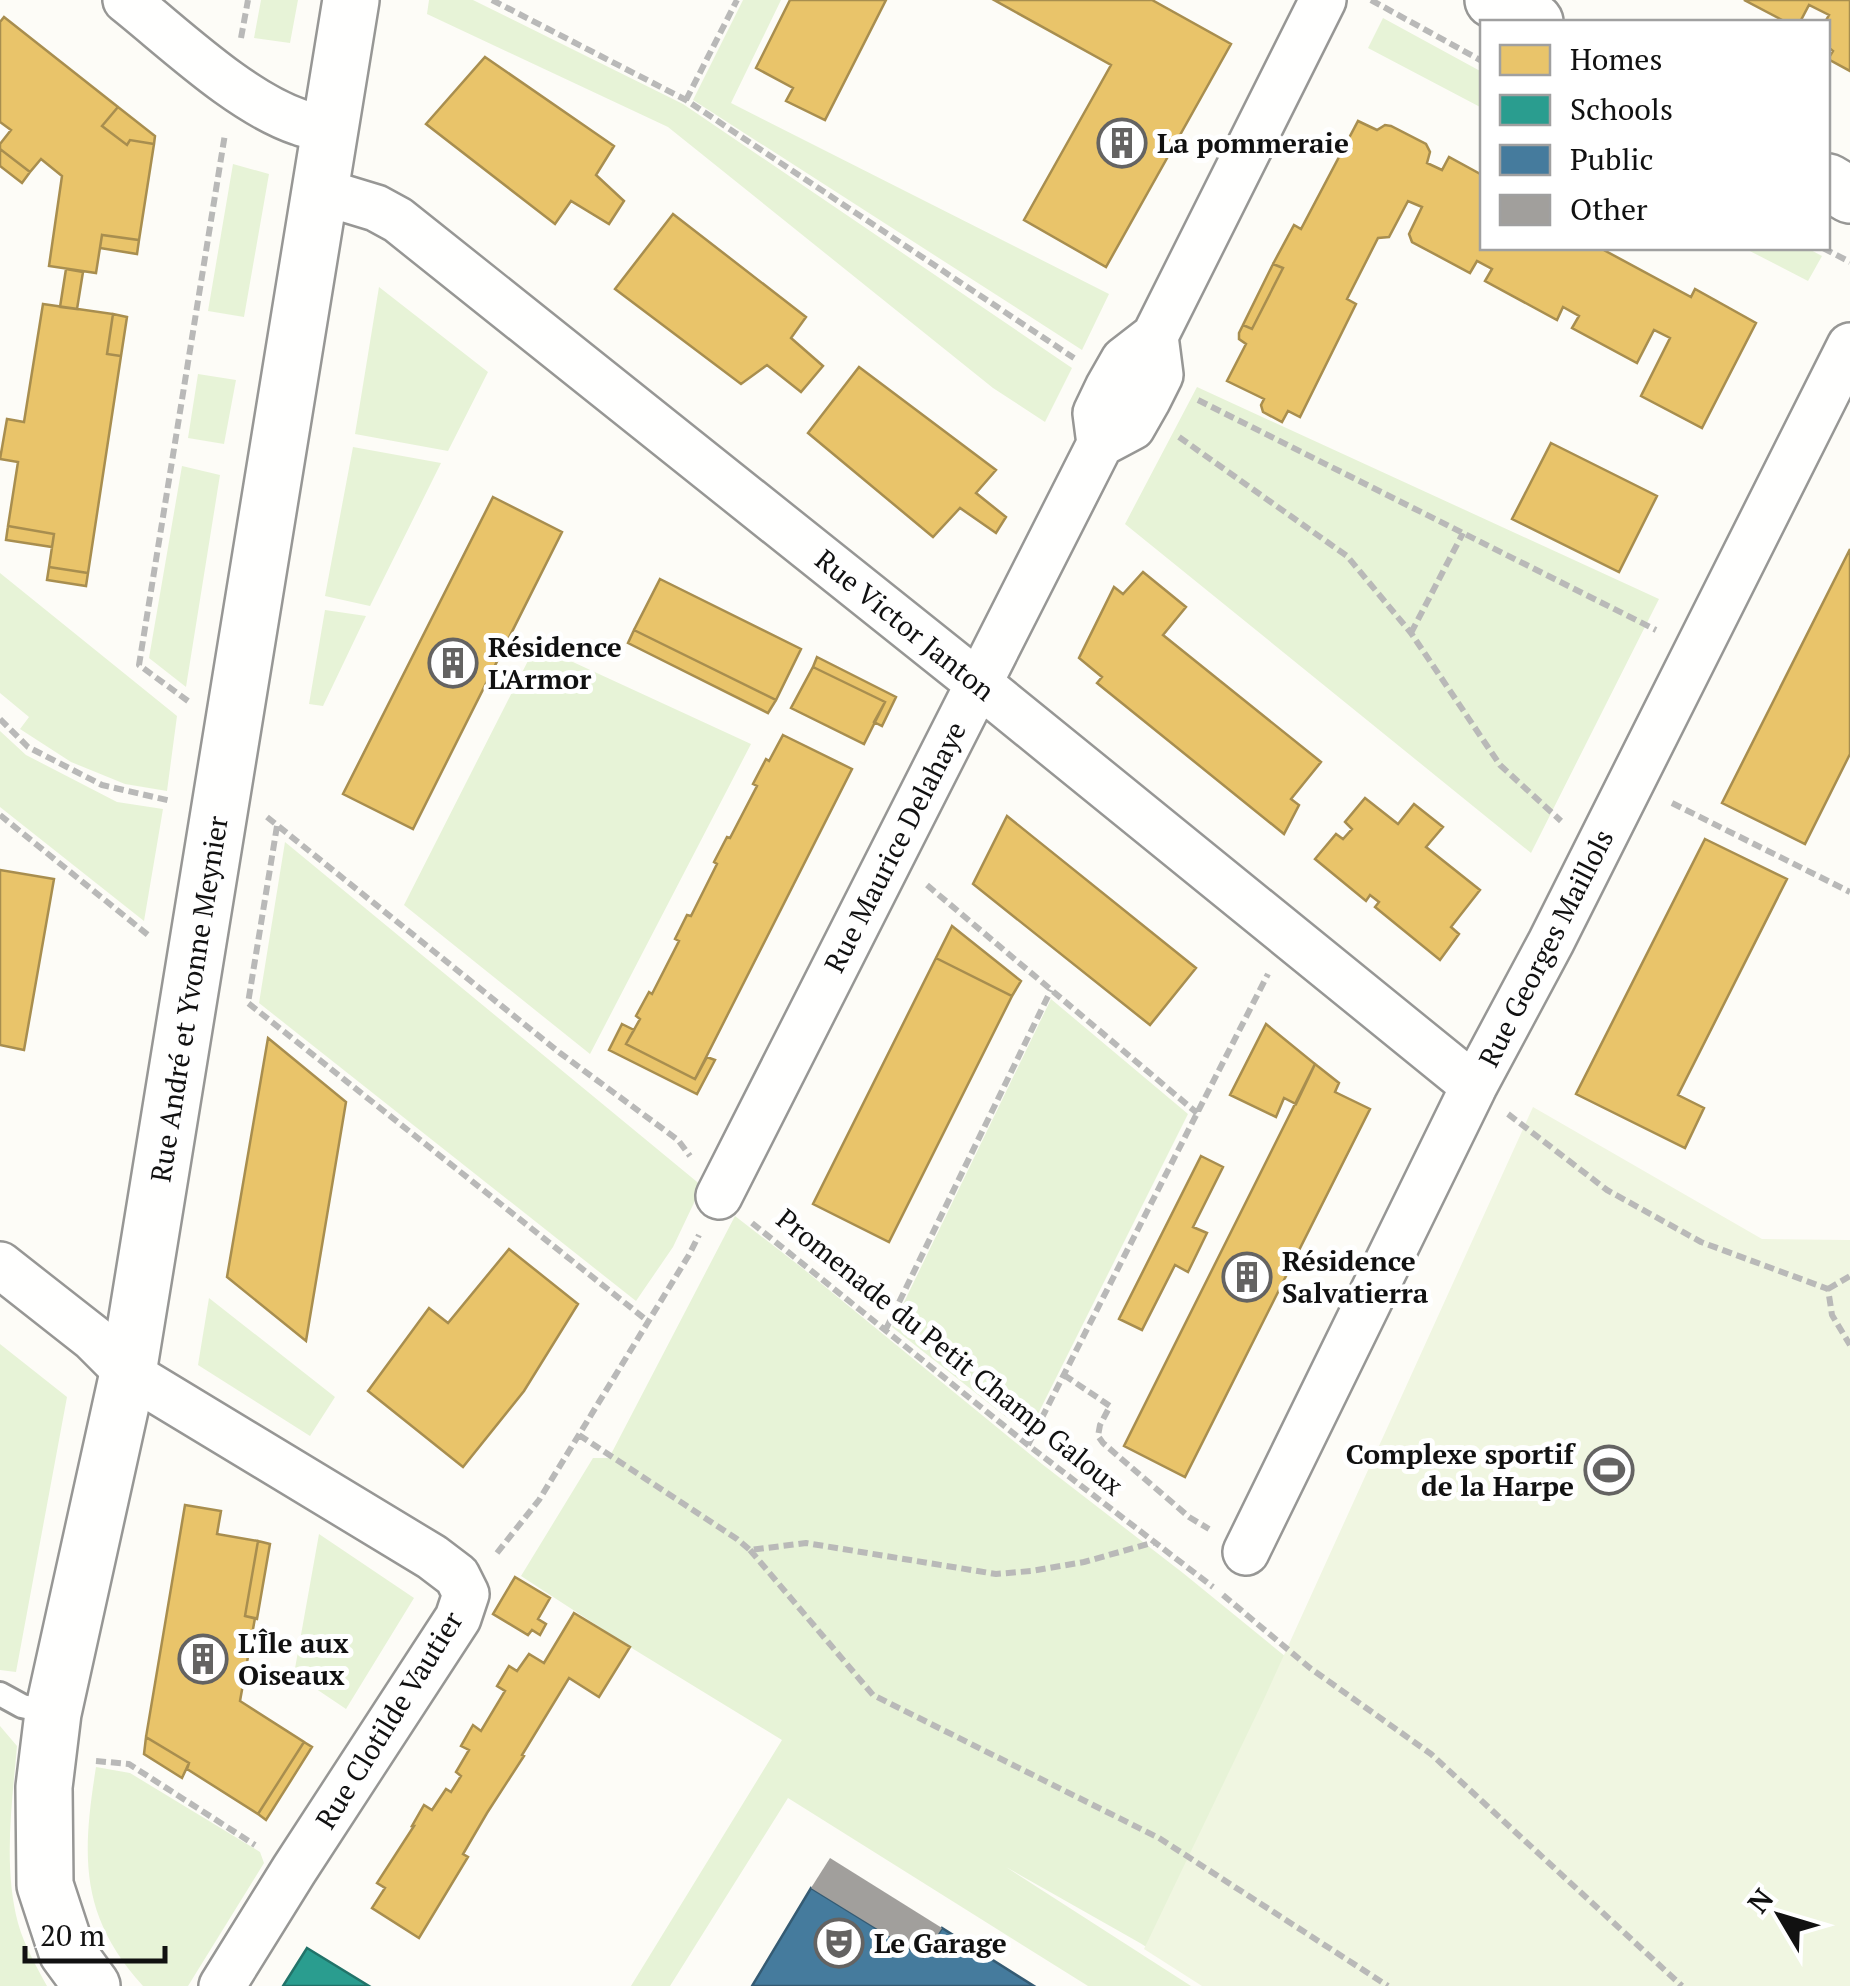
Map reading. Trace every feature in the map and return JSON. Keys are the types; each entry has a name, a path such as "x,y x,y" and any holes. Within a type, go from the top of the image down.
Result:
{"street":[{"path":"126,0 233,86 264,106 300,123 330,129"},
{"name":"Rue André et Yvonne Meynier","path":"92,1986 67,1952 45,1885 44,1787 50,1735 128,1373 195,804 320,191 351,0"},
{"name":"Rue Maurice Delahaye","path":"719,1196 1100,444 1096,413 1102,401 1124,360 1155,336 1322,0"},
{"path":"1494,0 1531,20"},
{"name":"Rue Victor Janton","path":"320,191 376,208 398,220 1474,1086"},
{"name":"Rue Georges Maillols","path":"1246,1552 1474,1086 1551,942 1850,346"},
{"name":"Rue Clotilde Vautier","path":"0,1266 94,1338 128,1373 432,1557 457,1576 466,1594 458,1618 222,1986"}],"lane":[{"path":"0,1694 22,1706 50,1735"}],"path":[{"path":"140,664 248,0"},
{"path":"686,100 737,0"},
{"path":"1371,0 1480,60"},
{"path":"1827,250 1850,262"},
{"path":"1182,392 1697,650"},
{"path":"1410,633 1463,533"},
{"name":"Promenade du Petit Champ Galoux","path":"0,719 28,747 102,786 267,816 560,1053 678,1140 719,1196 1310,1668 1431,1754 1682,1986"},
{"path":"1630,784 1850,892"},
{"path":"0,815 149,936"},
{"path":"277,825 248,1003 649,1322"},
{"path":"888,861 914,874 1197,1113"},
{"path":"1028,1445 1288,935"},
{"path":"886,1329 1051,990"},
{"path":"1474,1086 1608,1190 1702,1242 1828,1290"},
{"path":"466,1594 539,1500 689,1255 719,1196"},
{"path":"1828,1290 1850,1276"},
{"path":"1828,1290 1832,1315 1850,1344"},
{"path":"1064,1375 1110,1406 1100,1425 1098,1436 1103,1443 1190,1517 1246,1552"},
{"path":"579,1435 750,1550 873,1695 1159,1838 1388,1986"},
{"path":"750,1550 806,1543 996,1574 1084,1562 1154,1542"},
{"path":"50,1735 130,1764 294,1870"}],"green space":[{"path":"261,0 298,0 290,43 254,38"},
{"path":"429,0 473,0 683,104 1072,368 1045,422 993,388 668,127 427,14"},
{"path":"743,0 781,0 731,103 1109,294 1082,350 693,100"},
{"path":"1383,18 1480,71 1480,107 1368,48"},
{"path":"233,164 269,174 244,317 208,311"},
{"path":"1748,250 1811,250 1822,256 1808,281"},
{"path":"379,287 488,372 448,451 355,434"},
{"path":"198,374 236,380 224,444 188,438"},
{"path":"1197,387 1659,599 1531,853 1125,524"},
{"path":"353,447 441,463 370,606 325,596"},
{"path":"182,466 220,475 186,687 149,658"},
{"path":"0,573 177,716 167,791 125,784 71,762 20,729 29,717 0,693"},
{"path":"325,610 366,616 323,706 309,704"},
{"path":"536,645 751,744 590,1054 404,905"},
{"path":"0,731 26,755 117,802 163,809 144,921 0,807"},
{"path":"285,842 702,1186 673,1247 636,1301 259,1003"},
{"path":"1051,999 1188,1114 1028,1434 892,1327"},
{"name":"Complexe sportif de la Harpe","path":"1533,1107 1762,1239 1850,1240 1850,1986 1202,1986 1144,1949 1264,1699"},
{"path":"735,1216 1399,1749 1209,1986 1006,1867 1191,1986 1088,1986 788,1798 670,1986 631,1986 782,1740 521,1576 593,1458 609,1458"},
{"path":"209,1298 335,1397 310,1436 198,1365"},
{"path":"0,1344 67,1397 16,1672 0,1670"},
{"path":"319,1534 414,1598 346,1709 294,1674"},
{"path":"0,1726 17,1746 10,1835 13,1901 24,1939 47,1986 0,1986"},
{"path":"96,1767 130,1773 260,1852 264,1863 188,1986 143,1986 122,1960 96,1909 90,1883 88,1829"}],"building: Homes":[{"path":"790,0 886,0 825,120 786,101 793,88 756,68"},
{"name":"La pommeraie","path":"994,0 1152,0 1231,44 1106,267 1024,220 1111,65"},
{"path":"1744,0 1850,0 1850,71 1830,60 1833,51 1830,20 1826,20 1829,15 1809,5 1801,20 1782,20"},
{"path":"4,17 118,107 102,126 127,145 130,140 154,144 139,240 102,235 96,273 49,266 62,176 41,159 30,172 0,149 11,130 0,122 0,22"},
{"path":"485,57 614,146 596,175 624,201 609,224 571,201 555,224 426,124"},
{"path":"118,107 155,136 154,144 130,140 127,145 102,126"},
{"path":"1358,121 1377,130 1391,126 1426,144 1430,152 1427,163 1442,170 1449,157 1480,174 1480,250 1604,250 1691,297 1695,289 1756,323 1702,428 1641,396 1670,338 1654,330 1637,363 1572,328 1579,316 1563,307 1557,320 1485,281 1492,269 1477,261 1470,273 1412,242 1409,234 1422,207 1408,201 1389,237 1378,238 1347,299 1356,304 1300,417 1288,411 1282,422 1263,412 1264,399 1227,381 1246,344 1239,339 1239,333 1243,325 1252,329 1283,268 1273,264 1294,225 1301,229"},
{"path":"0,149 30,172 22,183 0,166"},
{"path":"673,214 806,317 791,338 823,366 801,392 767,365 741,384 615,289"},
{"path":"102,235 139,240 137,254 100,248"},
{"path":"1273,264 1283,268 1252,329 1243,325"},
{"path":"66,269 83,272 77,309 60,307"},
{"path":"43,304 113,314 107,354 121,356 88,573 49,567 54,534 8,526 18,462 0,459 7,419 24,422"},
{"path":"113,314 127,317 121,356 107,354"},
{"path":"859,367 996,470 976,493 1006,517 996,533 960,508 933,537 808,433"},
{"path":"1551,443 1657,496 1619,572 1512,519"},
{"name":"Résidence L'Armor","path":"493,497 562,532 413,829 343,794"},
{"path":"8,526 54,534 52,547 6,540"},
{"path":"1850,549 1850,754 1805,844 1722,803"},
{"path":"49,567 88,573 86,586 47,580"},
{"path":"1143,572 1186,607 1163,635 1321,762 1291,799 1299,805 1284,834 1097,683 1102,677 1079,658 1114,587 1123,594"},
{"path":"660,579 801,649 776,700 634,630"},
{"path":"634,630 776,700 768,713 628,643"},
{"path":"817,657 896,697 882,726 874,722 885,702 813,667"},
{"path":"813,667 885,702 864,744 791,708"},
{"path":"783,735 852,769 695,1079 626,1044 640,1019 636,1016 679,941 675,939 687,915 691,916 717,864 714,862 757,786 753,784"},
{"path":"1365,798 1398,824 1414,804 1443,827 1426,847 1480,890 1451,927 1459,934 1440,960 1375,907 1379,902 1370,895 1366,901 1315,859 1336,834 1343,839 1352,829 1345,822"},
{"path":"1007,816 1196,968 1150,1025 973,884"},
{"path":"1705,839 1787,879 1678,1095 1704,1108 1685,1148 1576,1094"},
{"path":"0,870 54,879 24,1050 0,1045"},
{"path":"952,926 1021,981 1012,996 936,958"},
{"path":"936,958 1012,996 889,1242 813,1204"},
{"path":"622,1024 634,1030 626,1044 695,1079 707,1057 715,1060 697,1094 609,1050"},
{"path":"1266,1024 1315,1064 1296,1104 1284,1098 1276,1117 1230,1095"},
{"path":"268,1038 346,1102 306,1341 227,1277"},
{"name":"Résidence Salvatierra","path":"1315,1064 1339,1083 1335,1092 1370,1109 1185,1477 1124,1446"},
{"path":"1201,1156 1223,1167 1193,1227 1207,1233 1188,1272 1175,1265 1142,1330 1119,1319"},
{"path":"509,1249 578,1304 524,1391 463,1467 368,1391 429,1308 448,1323"},
{"name":"L'Île aux Oiseaux","path":"185,1505 221,1511 217,1534 258,1541 245,1616 255,1618 240,1701 304,1742 258,1814 187,1769 189,1763 146,1737"},
{"path":"258,1541 270,1544 257,1619 245,1616"},
{"path":"515,1577 550,1598 538,1619 546,1624 540,1635 532,1630 528,1635 493,1614"},
{"path":"574,1613 630,1647 599,1697 569,1678 463,1854 468,1857 419,1938 372,1908 385,1888 377,1883 424,1805 432,1810 461,1776 456,1772 469,1750 461,1746 473,1725 481,1731 505,1691 497,1686 509,1666 517,1671 529,1654 544,1663"},
{"path":"146,1737 189,1763 182,1778 144,1754"},
{"path":"304,1742 312,1747 266,1820 258,1814"}],"building: Schools":[{"path":"307,1948 369,1986 283,1986"}],"building: Public":[{"name":"Le Garage","path":"811,1888 923,1957 942,1928 1034,1986 752,1986"}],"building: Other":[{"path":"830,1858 942,1928 923,1957 811,1888"}],"place":[{"name":"La pommeraie","path":"1122,143"},
{"name":"Résidence L'Armor","path":"453,663"},
{"name":"Résidence Salvatierra","path":"1247,1277"},
{"name":"Complexe sportif de la Harpe","path":"1609,1470"},
{"name":"L'Île aux Oiseaux","path":"203,1659"},
{"name":"Le Garage","path":"839,1943"}]}
